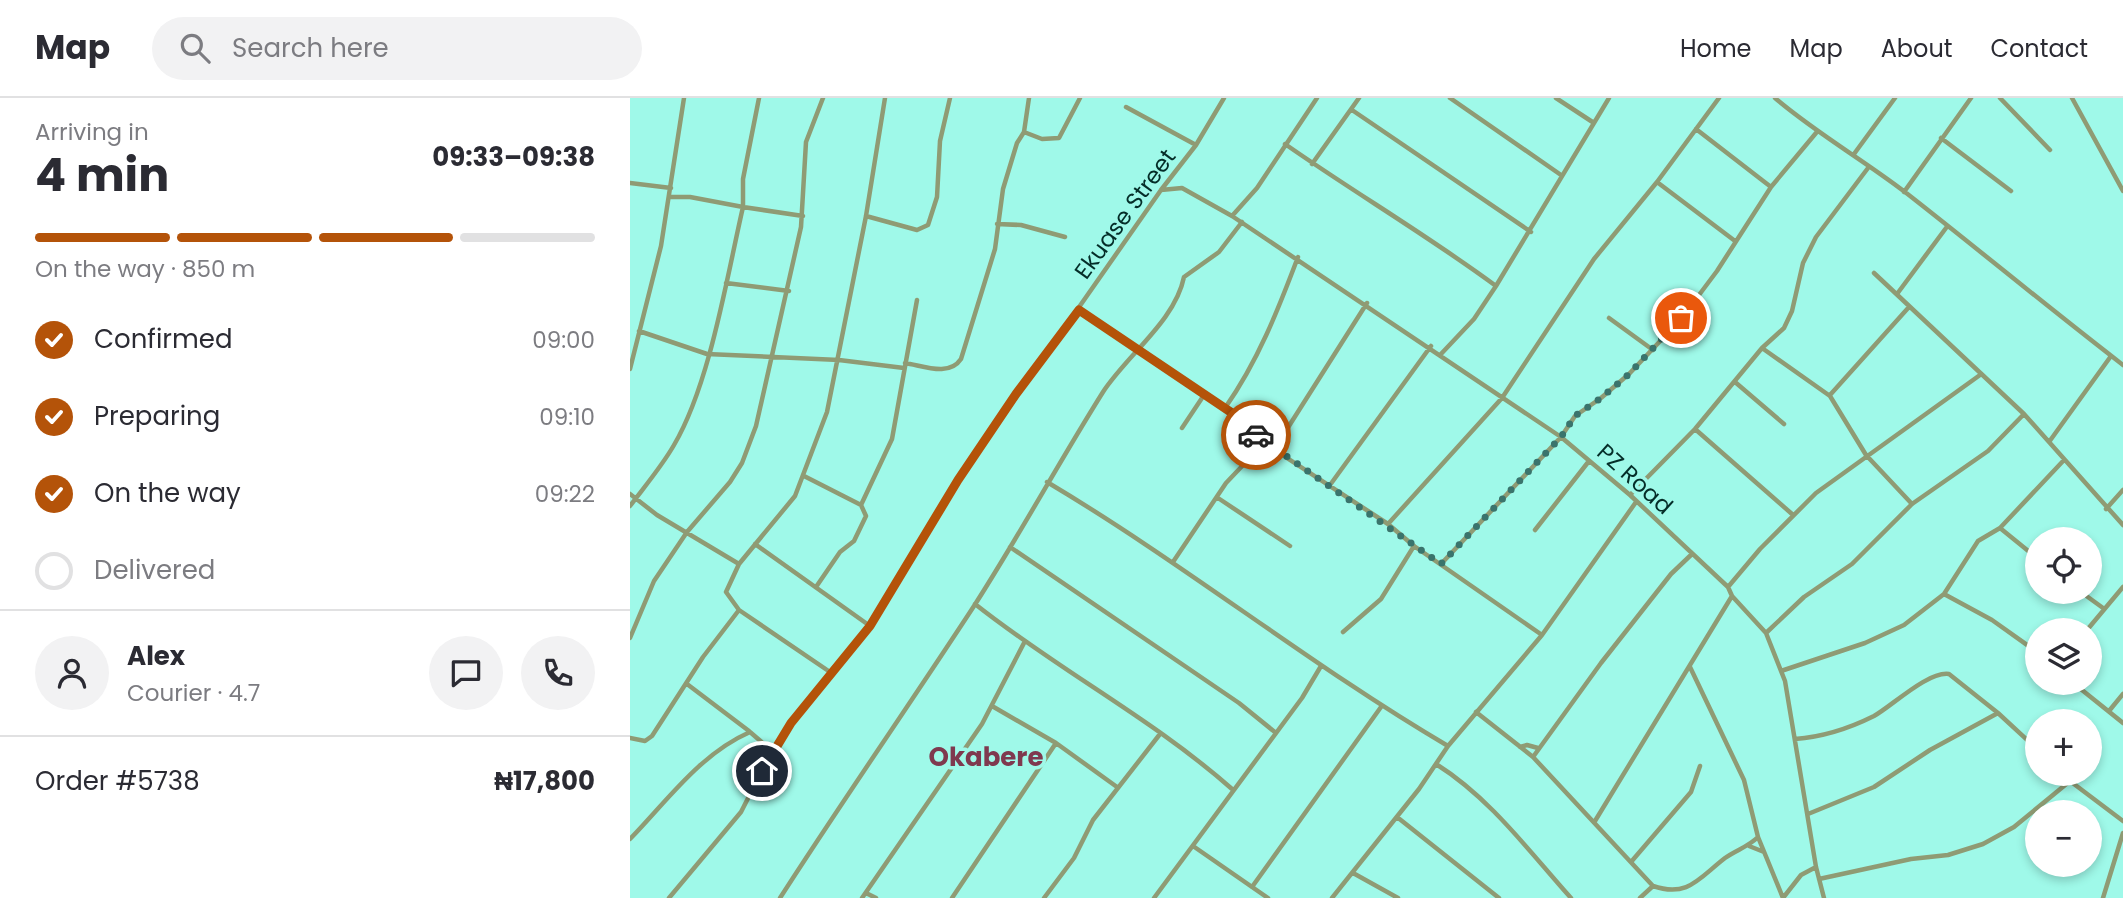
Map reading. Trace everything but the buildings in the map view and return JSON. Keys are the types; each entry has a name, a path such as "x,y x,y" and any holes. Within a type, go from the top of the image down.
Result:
{"street":[{"path":"630,369 671,188 684,98"},
{"path":"630,506 674,445 687,418 726,283 743,206 743,178 759,98"},
{"path":"630,638 654,581 687,532 717,500 742,464 756,426 789,291 803,216 806,142 822,98"},
{"path":"830,672 739,610 726,592 739,564 790,503 804,476 827,412 866,216 885,98"},
{"path":"866,216 917,230 928,225 937,197 940,141 950,98"},
{"path":"639,331 707,354 839,360 948,370 956,367 961,359 996,249 1003,189 1017,143 1024,132 1029,98"},
{"path":"1024,132 1042,139 1059,138 1080,98"},
{"name":"Ekuase Street","path":"671,897 701,857 741,812 772,751 830,672 870,626 958,480 1016,394 1196,145 1224,98"},
{"path":"1232,216 1257,188 1317,98"},
{"path":"1312,164 1359,98"},
{"path":"1450,98 1561,175"},
{"path":"1556,98 1594,123"},
{"path":"1441,354 1474,319 1496,286 1531,232 1561,175 1609,98"},
{"path":"1388,524 1502,398 1594,259 1657,182 1719,98"},
{"path":"1775,98 1816,133 1854,154 1868,168 1904,192 1946,228 2048,303 2123,365"},
{"path":"1854,154 1895,98"},
{"path":"1904,192 1971,98"},
{"path":"2000,98 2050,150"},
{"path":"2072,98 2123,190"},
{"path":"1126,107 1196,145"},
{"path":"1352,110 1531,232"},
{"path":"1696,129 1771,187"},
{"path":"1441,564 1561,437 1575,416 1601,398 1653,350 1681,318 1771,187 1816,133"},
{"path":"1941,138 2011,191"},
{"path":"1285,144 1312,164 1428,235 1496,286"},
{"path":"1630,495 1695,429 1762,348 1784,328 1792,311 1803,263 1816,237 1868,168"},
{"path":"1657,182 1735,241"},
{"path":"630,183 671,188"},
{"name":"PZ Road","path":"1161,190 1182,188 1242,222 1431,346 1561,437 1630,495 1728,587 1732,596 1766,632 1780,671 1796,739 1816,867 1824,898"},
{"path":"669,198 690,197 803,216"},
{"path":"780,898 975,604 1109,384 1180,294 1184,277 1219,253 1242,222"},
{"path":"997,224 1021,225 1065,237"},
{"path":"1897,294 1946,228"},
{"path":"1225,408 1246,379 1269,331 1298,257"},
{"path":"1874,273 2024,414 2123,525"},
{"path":"726,283 789,291"},
{"path":"861,505 892,439 917,300"},
{"path":"1275,448 1367,303"},
{"path":"1830,396 1909,307"},
{"path":"1079,310 1225,408 1264,443 1388,524 1414,547 1542,635"},
{"path":"1609,318 1653,350"},
{"path":"1330,485 1431,346"},
{"path":"1762,348 1830,396 1866,455 1912,504"},
{"path":"2049,442 2112,356"},
{"path":"1728,587 1792,514 1866,455 1980,375"},
{"path":"1735,382 1784,425"},
{"path":"1182,428 1204,395"},
{"path":"1766,632 1804,597 1852,564 1912,504 1988,451 2024,414"},
{"path":"1695,429 1792,514"},
{"path":"1173,562 1226,483 1264,443"},
{"path":"1780,671 1865,643 1904,625 1944,594 1979,541 2000,528 2064,460"},
{"path":"1535,530 1589,461"},
{"path":"804,476 861,505 865,510 864,523 854,541 840,552 816,587"},
{"path":"1047,482 1173,562 1381,707 1448,746"},
{"path":"2106,509 2123,490"},
{"path":"630,494 739,564"},
{"path":"1218,498 1290,546"},
{"path":"1332,898 1397,817 1448,746 1542,635 1636,502"},
{"path":"2000,528 2025,548"},
{"path":"755,544 870,626"},
{"path":"1010,547 1079,597 1239,703 1276,733"},
{"path":"1343,632 1381,599 1414,547"},
{"path":"1533,757 1601,663 1671,574 1692,554"},
{"path":"2096,618 2123,587"},
{"path":"1944,594 1992,620 2025,643"},
{"path":"1595,821 1732,596"},
{"path":"975,604 1024,643 1160,733 1232,789"},
{"path":"2098,604 2103,608"},
{"path":"630,738 645,741 652,736 703,657 739,610"},
{"path":"862,898 951,771 992,706 1024,643"},
{"path":"1154,898 1276,733 1321,666"},
{"path":"1689,666 1744,780 1758,837 1783,898 1801,875 1816,867"},
{"path":"1796,739 1813,738 1874,716 1915,687 1943,673 1949,674 2025,738"},
{"path":"687,684 772,751"},
{"path":"2109,711 2123,694"},
{"path":"2089,695 2123,723"},
{"path":"992,706 1056,743 1117,787"},
{"path":"1252,887 1381,707"},
{"path":"1476,712 1533,757 1653,886 1670,896 1689,890 1721,861 1749,846 1758,837"},
{"path":"1808,814 1874,787 1930,750 1998,713"},
{"path":"630,839 671,792 720,748 750,732"},
{"path":"1044,898 1074,858 1093,820 1160,733"},
{"path":"952,898 1056,743"},
{"path":"1520,747 1527,745 1538,748"},
{"path":"1436,764 1464,782 1492,808 1571,898"},
{"path":"1631,862 1691,792 1700,766"},
{"path":"1819,879 1911,859 1948,855 1983,844 2014,827 2064,786"},
{"path":"2077,786 2123,821"},
{"path":"1397,817 1499,898"},
{"path":"2103,898 2123,833"},
{"path":"1193,846 1268,898"},
{"path":"1749,846 1764,852"},
{"path":"1353,873 1398,898"},
{"path":"1640,898 1653,886"},
{"path":"866,892 876,898"}],"way so far":[{"path":"1256,435 1264,443 1388,524 1414,547 1441,564 1488,518 1529,469 1561,437 1575,416 1629,374 1681,318"}],"district":[{"name":"Okabere","path":"986,757"}],"route":[{"path":"762,771 791,723 870,626 958,480 1016,394 1079,310 1238,417 1256,435"}]}
